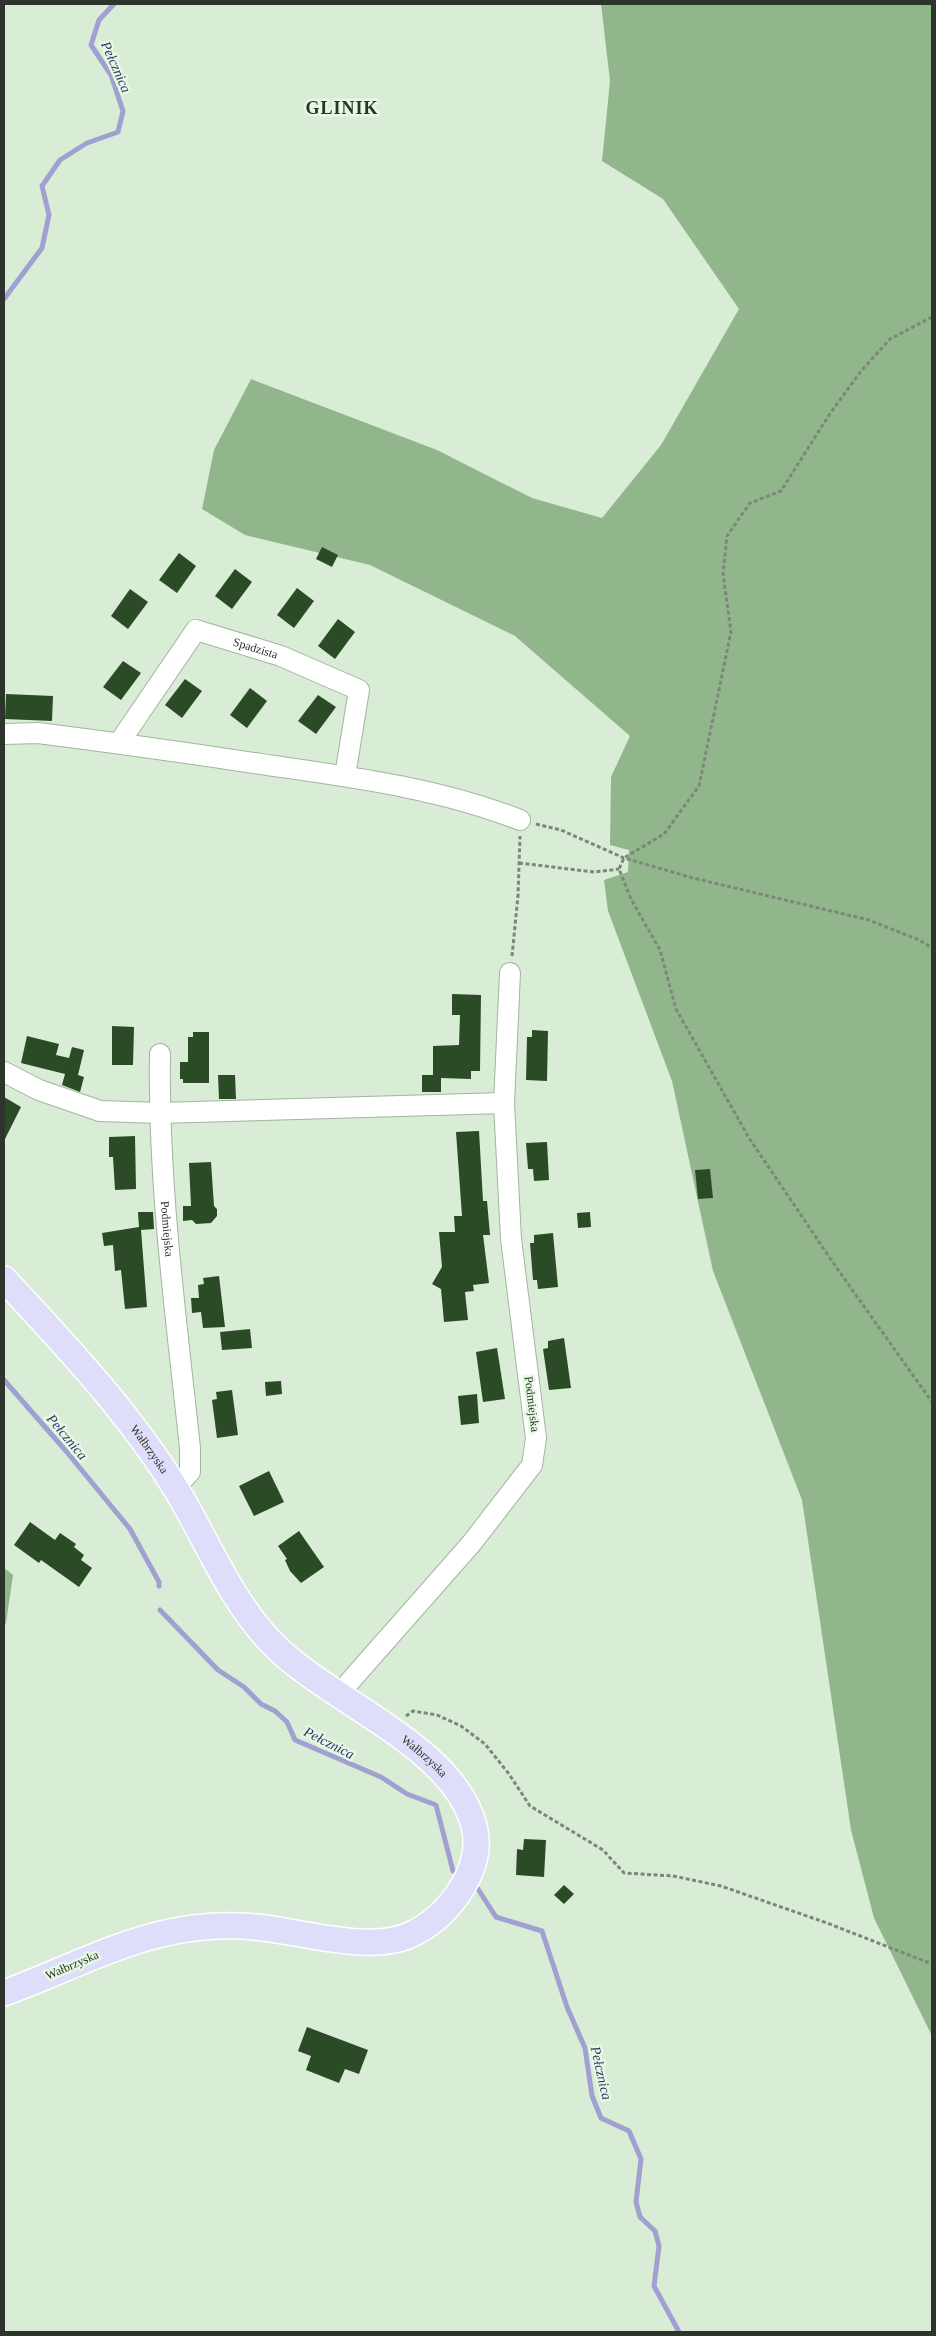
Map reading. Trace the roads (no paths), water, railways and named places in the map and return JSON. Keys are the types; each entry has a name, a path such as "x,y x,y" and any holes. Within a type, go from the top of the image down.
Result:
{"main road":[{"name":"Wałbrzyska","path":"4,1279 69,1349 126,1419 175,1488 240,1604 272,1643 304,1672 389,1728 423,1754 454,1787 467,1807 475,1827 476,1851 472,1870 456,1896 428,1924 414,1934 384,1942 345,1940 260,1927 212,1926 180,1930 131,1941 4,1993"}],"street":[{"name":"Spadzista","path":"119,743 196,630 281,656 359,690 345,776"},
{"path":"4,734 38,733 345,776 428,790 492,809 520,820"},
{"name":"Podmiejska","path":"338,1695 471,1544 532,1465 536,1438 510,1239 504,1103 510,973"},
{"name":"Podmiejska","path":"160,1054 159,1113 166,1227 190,1448 190,1472 175,1488"},
{"path":"4,1072 38,1090 100,1111 159,1113 504,1103"}],"waterway":[{"name":"Pełcznica","path":"4,299 42,248 49,215 42,186 60,160 87,143 118,132 123,111 111,75 91,45 99,20 114,4"},
{"name":"Pełcznica","path":"4,1380 130,1529 159,1582 159,1586"},
{"name":"Pełcznica","path":"160,1610 218,1670 244,1687 261,1704 275,1711 287,1722 295,1740 381,1777 407,1794 436,1805 453,1871"},
{"name":"Pełcznica","path":"478,1889 496,1917 542,1931 567,2007 585,2048 592,2096 601,2118 629,2131 641,2159 636,2202 640,2217 655,2231 659,2246 654,2286 679,2332"}],"district":[{"name":"GLINIK","path":"342,108"}]}
